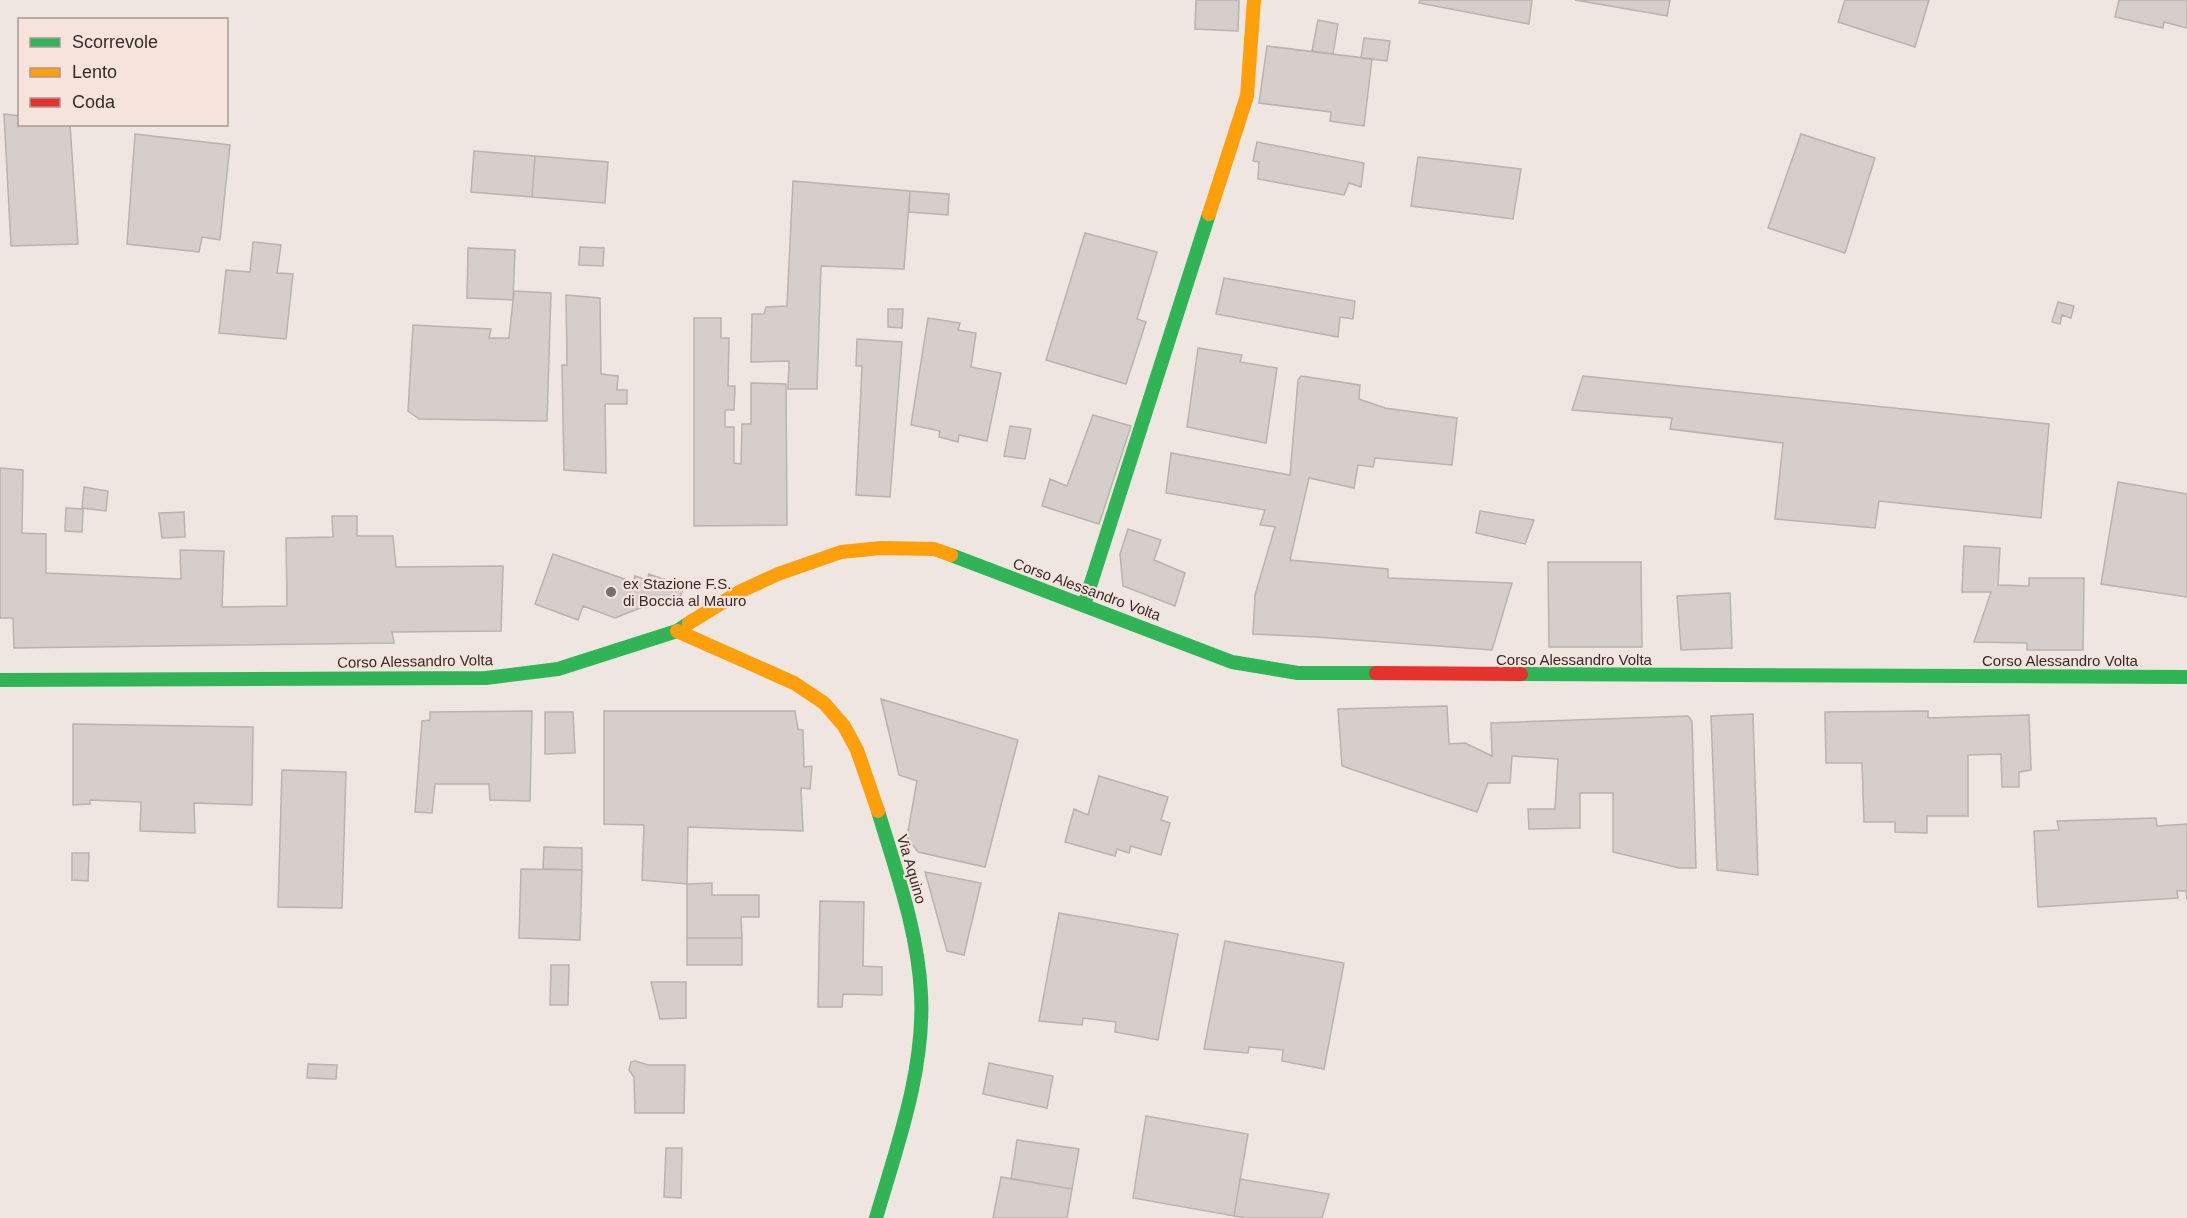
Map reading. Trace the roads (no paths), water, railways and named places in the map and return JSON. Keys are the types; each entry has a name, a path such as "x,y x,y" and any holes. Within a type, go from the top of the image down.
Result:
{"main road":[{"path":"1084,605 1247,96 1254,0"},
{"name":"Corso Alessandro Volta","path":"0,680 486,678 558,669 676,632 741,591 778,574 841,552 881,548 934,549 1232,662 1298,673 2187,677"},
{"name":"Via Aquino","path":"676,632 814,694 836,716 850,736 866,770 900,883 916,946 921,1017 912,1084 876,1218"}],"place":[{"name":"ex Stazione F.S. di Boccia al Mauro","path":"611,592"}]}
